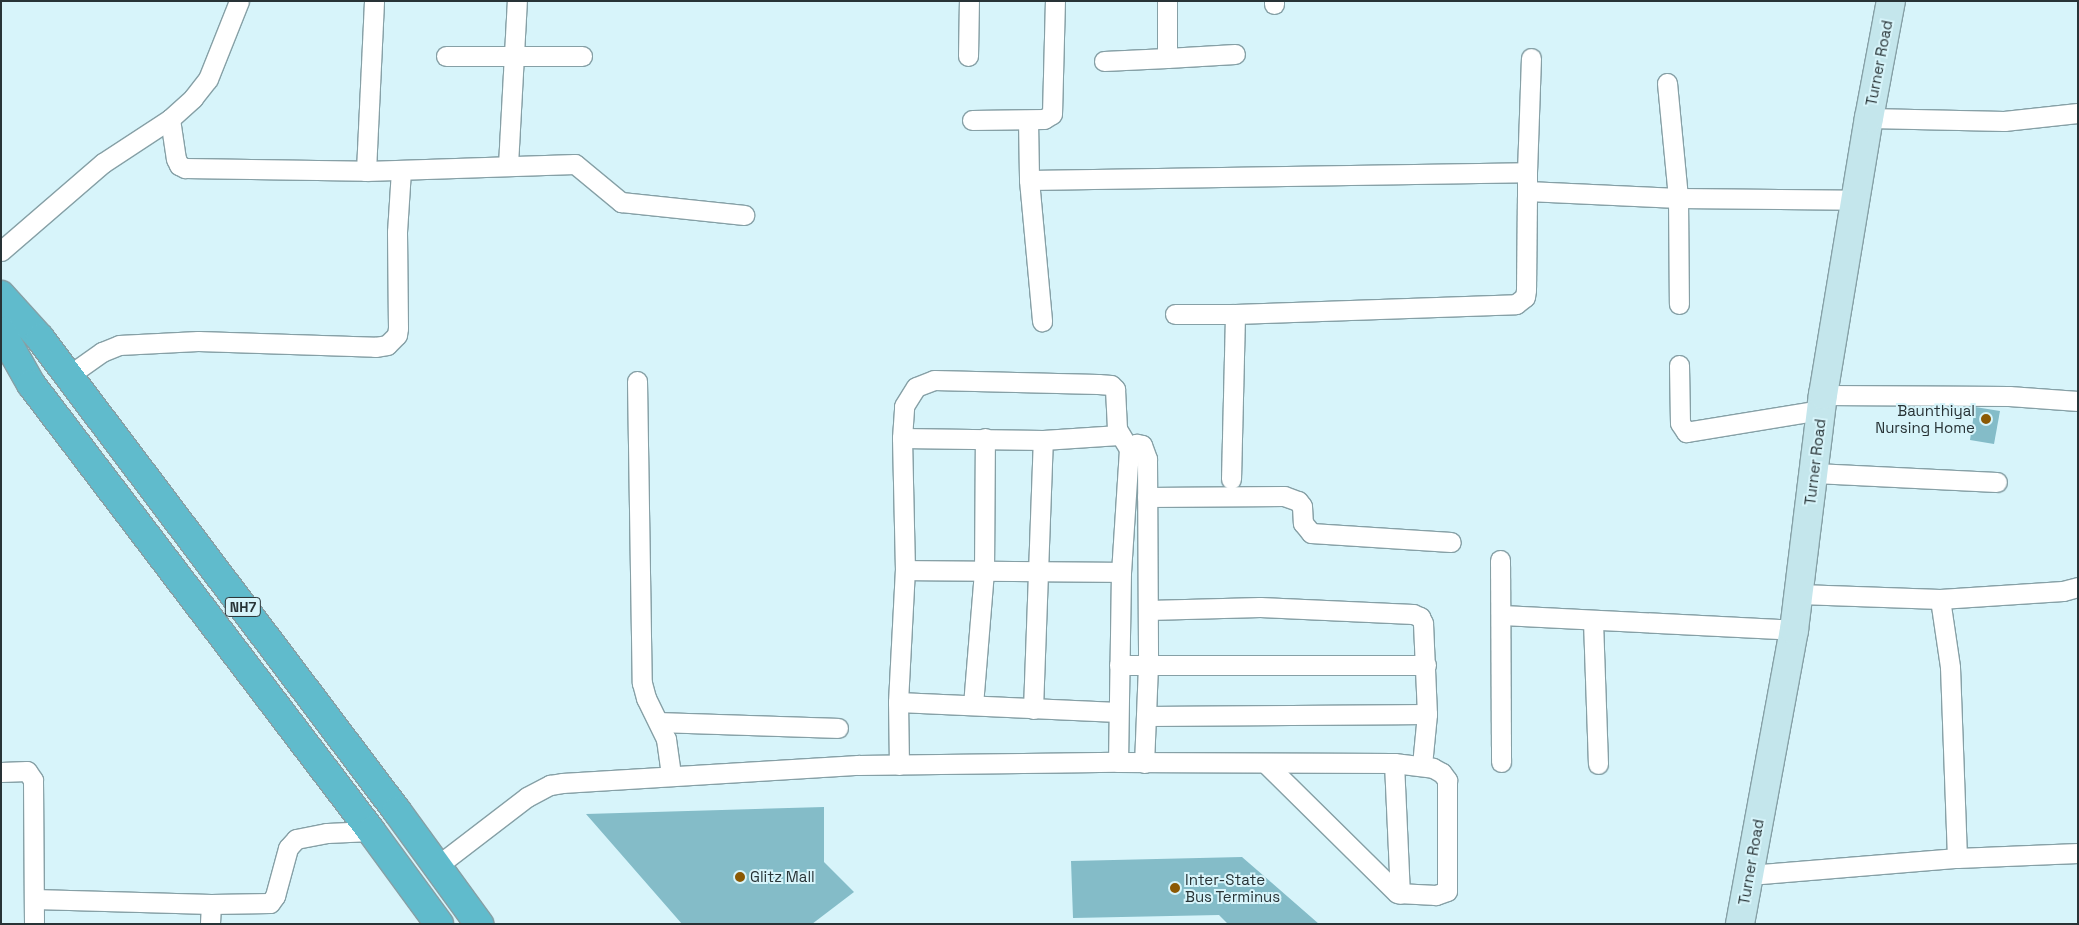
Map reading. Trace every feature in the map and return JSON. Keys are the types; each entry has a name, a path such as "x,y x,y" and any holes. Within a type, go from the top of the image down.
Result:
{"highway":[{"name":"NH7","path":"11,335 40,338 479,924"},
{"name":"NH7","path":"11,335 37,392 371,831 439,924"},
{"path":"11,335 80,420 460,924"}],"main road":[{"name":"Turner Road","path":"1740,924 1794,630 1822,402 1869,118 1891,1"}],"street":[{"path":"1,251 103,163 182,109 208,79 239,1"},
{"path":"366,171 374,1"},
{"path":"508,164 517,1"},
{"path":"968,56 969,1"},
{"path":"972,120 1028,120 1044,118 1054,110 1055,1"},
{"path":"1167,58 1168,1"},
{"path":"446,56 514,54 582,56"},
{"path":"1104,61 1235,54"},
{"path":"1175,314 1235,314 1516,304 1522,302 1526,290 1527,172 1531,58"},
{"path":"1667,83 1678,198 1679,304"},
{"path":"1869,118 2004,121 2078,114"},
{"path":"170,119 176,159 179,165 185,168 366,171 508,164 575,164 620,202 744,215"},
{"path":"1028,120 1029,180 1042,321"},
{"path":"68,376 102,352 119,345 198,341 376,347 387,345 398,335 397,232 401,170"},
{"path":"1029,180 1527,172"},
{"path":"1527,191 1678,198 1856,200"},
{"path":"1231,479 1235,314"},
{"path":"1680,365 1680,423 1686,432 1822,402 2009,396 2078,401"},
{"path":"899,766 898,702 905,570 902,438 905,400 916,387 934,380 1111,385 1116,391 1115,420 1124,442 1118,762"},
{"path":"637,381 642,683 646,698 659,722 668,748 671,776"},
{"path":"902,438 1124,442 1136,444 1144,448 1147,459 1148,497 1148,665 1144,763"},
{"path":"973,705 984,572 985,438"},
{"path":"1033,709 1043,440"},
{"path":"1814,473 1997,482"},
{"path":"1148,497 1284,496 1298,501 1302,506 1303,523 1310,533 1451,542"},
{"path":"905,570 1038,572 1122,564 1148,555"},
{"path":"1500,560 1502,615 1501,762"},
{"path":"1799,594 1940,599 2063,591 2078,587"},
{"path":"1940,599 1950,667 1957,858"},
{"path":"1148,610 1260,607 1413,614 1420,617 1423,623 1426,665 1426,714 1422,765"},
{"path":"1502,615 1794,630"},
{"path":"1593,620 1598,764"},
{"path":"1119,665 1426,665"},
{"path":"898,702 1118,712"},
{"path":"1146,716 1426,714"},
{"path":"659,722 838,728"},
{"path":"437,866 502,816 550,785 858,765 1118,762 1394,763 1422,765 1438,770 1447,780 1448,887 1446,891 1441,894 1400,894 1264,763"},
{"path":"1394,763 1400,894"},
{"path":"1,772 27,771 33,780 34,924"},
{"path":"34,899 211,904 270,903 275,896 288,848 296,839 328,833 371,831"},
{"path":"1749,875 1957,858 2078,853"},
{"path":"210,924 211,904"}],"building":[{"path":"1975,407 2000,411 1994,444 1970,440"},
{"name":"Glitz Mall","path":"824,807 824,862 854,892 812,924 682,924 586,814"},
{"name":"Inter-State Bus Terminus","path":"1242,857 1319,924 1228,924 1219,915 1073,918 1071,861"}],"place":[{"name":"Baunthiyal Nursing Home","path":"1986,419"},
{"name":"Glitz Mall","path":"740,877"},
{"name":"Inter-State Bus Terminus","path":"1175,888"}]}
